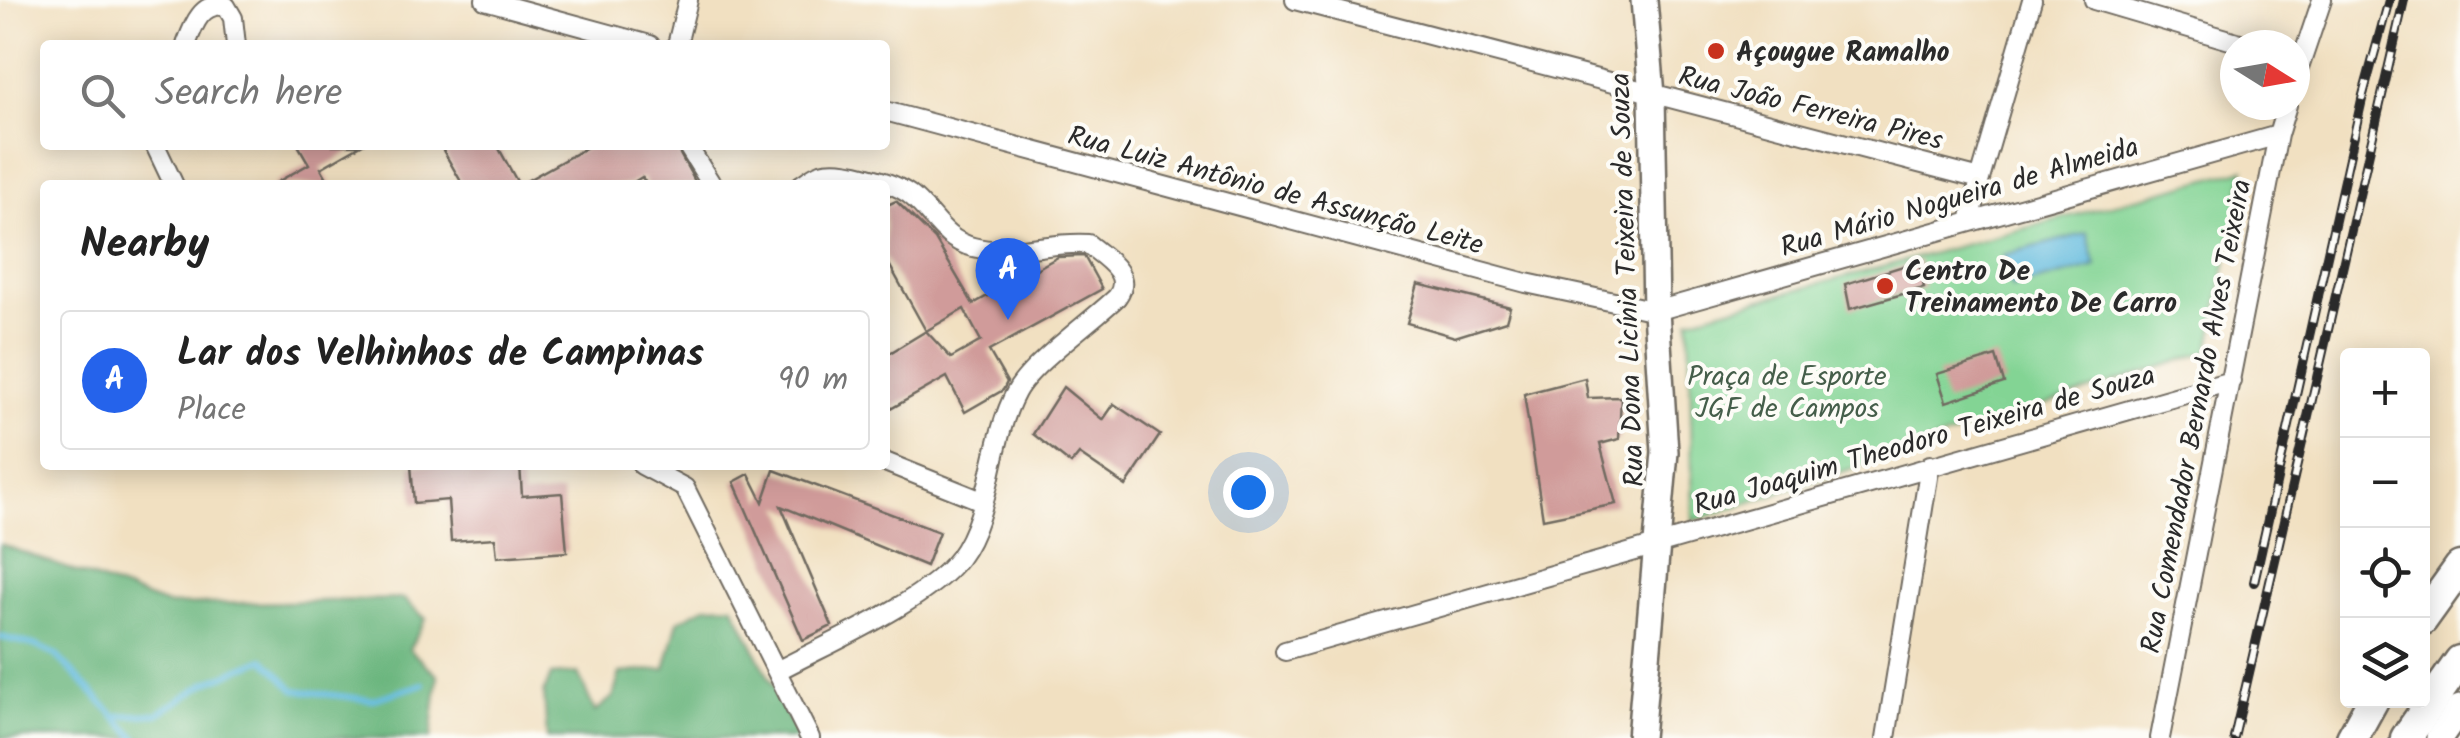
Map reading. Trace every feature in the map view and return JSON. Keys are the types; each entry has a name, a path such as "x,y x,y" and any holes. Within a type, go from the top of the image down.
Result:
{"highway":[{"path":"2423,618 2460,567"},
{"path":"2406,738 2460,661"},
{"path":"2352,738 2369,708"}],"main road":[{"name":"Rua Dona Licínia Teixeira de Souza","path":"1640,738 1665,452 1656,311 1652,94 1644,0"},
{"path":"2438,738 2460,708"}],"street":[{"path":"485,0 632,40"},
{"path":"678,40 688,0"},
{"name":"Rua João Ferreira Pires","path":"1296,0 1980,179"},
{"path":"1970,222 2032,0"},
{"path":"2094,0 2220,37"},
{"path":"2310,30 2322,0"},
{"path":"188,40 194,23 216,4 226,6 233,18 235,40"},
{"name":"Rua Luiz Antônio de Assunção Leite","path":"890,112 1526,284 1656,311"},
{"name":"Rua Comendador Bernardo Alves Teixeira","path":"2160,738 2282,120"},
{"name":"Rua Mário Nogueira de Almeida","path":"1656,311 2278,135"},
{"path":"157,150 172,180"},
{"path":"690,150 709,180"},
{"path":"810,180 820,173 838,171 875,180"},
{"path":"777,671 916,596 945,575 962,556 973,533 1000,434 1017,389 1122,290 1123,278 1116,268 1088,244 986,250 968,246 945,235 908,193 890,186"},
{"name":"Rua Joaquim Theodoro Teixeira de Souza","path":"1285,652 2232,381"},
{"path":"890,464 982,501"},
{"path":"1886,738 1930,465"},
{"path":"651,470 685,488"},
{"path":"678,470 810,738"}],"green space":[{"name":"Praça de Esporte JGF de Campos","path":"2245,169 2209,351 1693,521 1689,319"},
{"path":"0,544 167,605 404,599 426,619 409,649 438,676 431,738 0,738"},
{"path":"733,605 799,738 547,738 544,693 551,675 578,673 595,712 613,697 620,673 665,669 678,621 706,606"}],"water":[{"path":"2087,233 2096,266 2012,288 2003,255"}],"building":[{"path":"301,150 352,150 321,168 328,180 281,180 309,164"},
{"path":"443,150 500,150 516,180 460,180"},
{"path":"582,150 678,150 694,180 528,180"},
{"path":"896,201 935,239 973,304 1058,257 1084,256 1102,289 989,351 1007,382 1003,390 965,412 947,377 890,409 890,353 926,331 890,266 890,204","holes":["964,309 981,341 951,358 926,331"]},
{"name":"Centro De Treinamento De Carro","path":"1919,261 1924,288 1850,309 1845,284"},
{"path":"1418,284 1510,307 1506,321 1455,337 1407,323"},
{"path":"1996,356 2004,383 1946,402 1937,374"},
{"path":"1585,378 1588,398 1621,397 1619,439 1600,444 1616,504 1543,519 1524,394"},
{"path":"1063,387 1103,420 1114,404 1160,435 1126,486 1079,454 1071,464 1033,434"},
{"path":"411,470 520,470 522,496 562,493 567,552 497,557 495,538 451,541 448,500 414,503"},
{"path":"774,470 939,532 926,566 781,506 832,626 803,640 734,482 749,474 763,502"}],"waterway":[{"path":"0,637 56,655 136,738"},
{"path":"115,716 158,714 206,683 264,659 295,690 371,700 423,684"}],"railway":[{"path":"2254,582 2363,95 2389,0"},
{"path":"2234,738 2404,0"}],"place":[{"name":"Açougue Ramalho","path":"1716,51"},
{"name":"Centro De Treinamento De Carro","path":"1885,286"},
{"name":"Lar dos Velhinhos de Campinas","path":"1008,320"}]}
